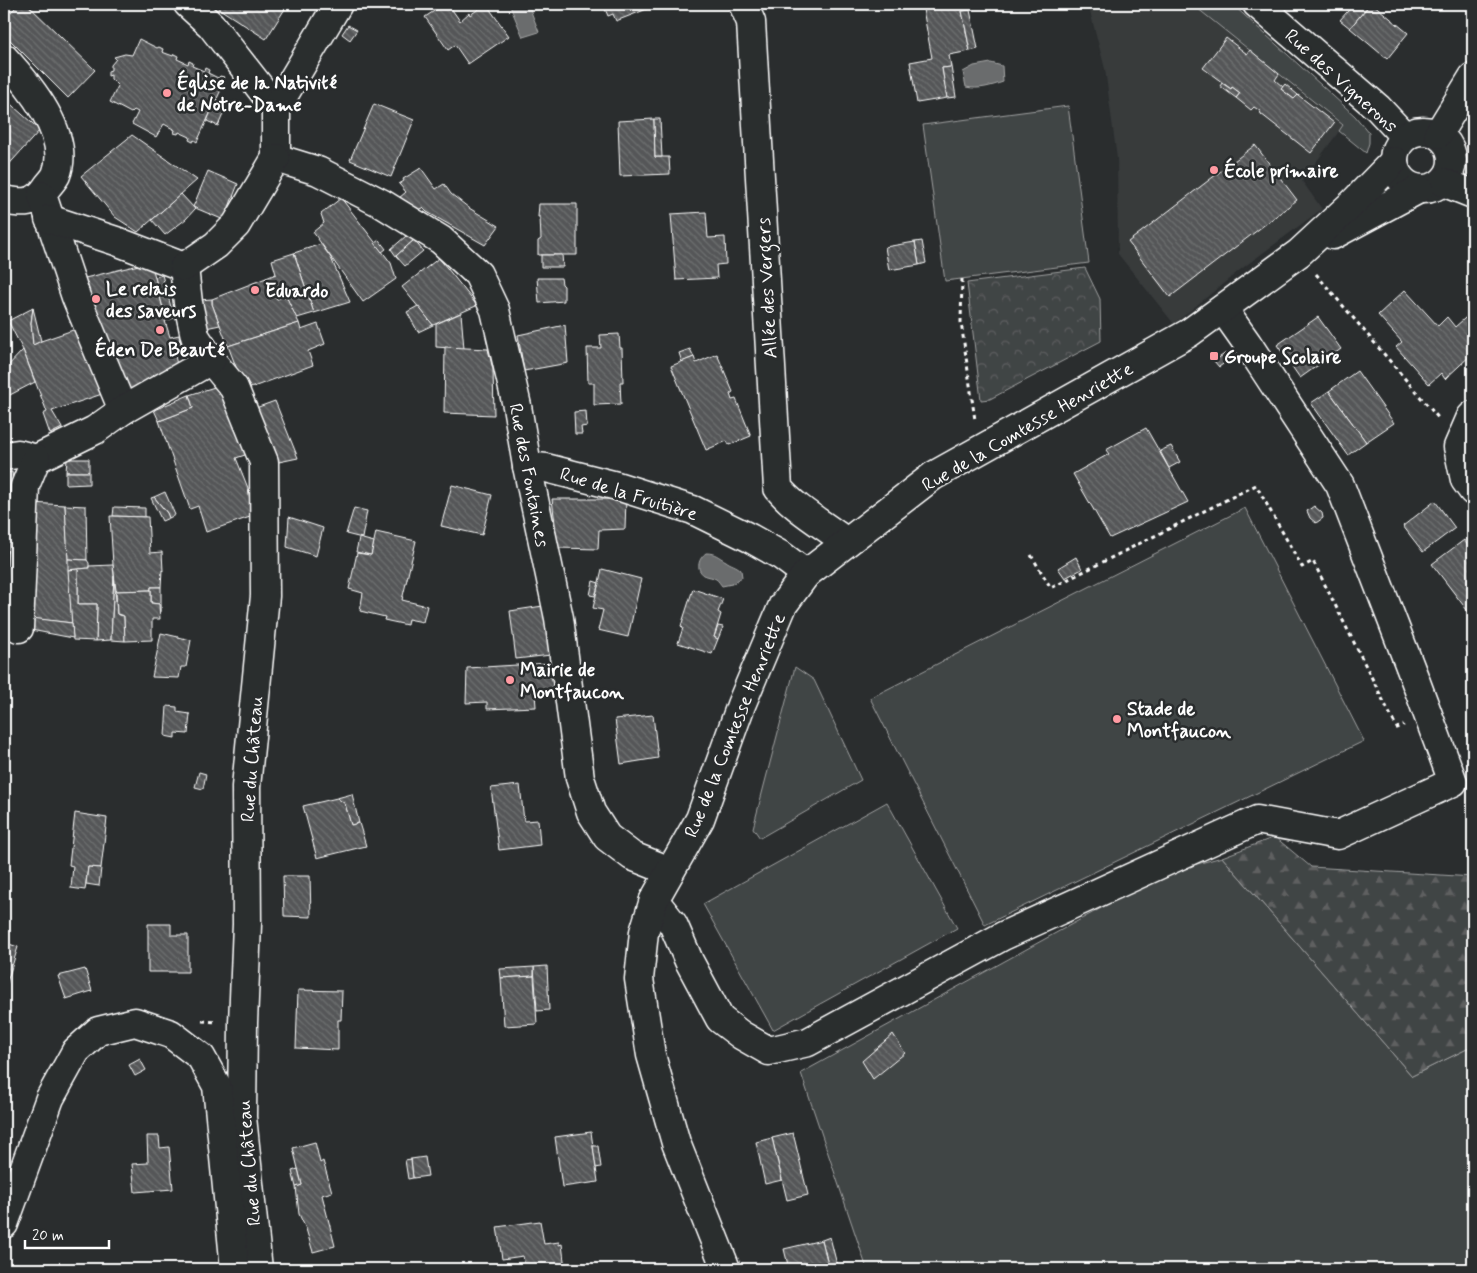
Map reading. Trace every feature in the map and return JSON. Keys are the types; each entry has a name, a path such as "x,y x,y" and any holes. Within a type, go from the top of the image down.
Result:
{"street":[{"path":"188,4 211,24 276,108"},
{"path":"4,200 20,203 32,201 116,241 184,267 216,245 236,225 276,158 276,108 338,4"},
{"name":"Allée des Vergers","path":"743,4 751,22 778,488 786,498 846,542"},
{"name":"Rue des Vignerons","path":"1257,4 1378,108 1399,149"},
{"path":"4,58 18,73 43,107 57,140 59,158 46,207 76,297 123,410"},
{"path":"1444,141 1473,77"},
{"path":"1473,164 1430,131 1421,130 1413,132 1399,149 1398,176 1404,182 1473,194"},
{"path":"1431,186 1449,174 1452,165 1452,156 1444,141"},
{"name":"Rue de la Comtesse Henriette","path":"726,1269 676,1143 651,1055 639,978 644,932 654,900 700,819 741,705 783,605 806,574 933,476 1189,333 1299,253 1353,204 1399,149"},
{"name":"Rue des Fontaines","path":"276,158 318,171 381,202 441,240 478,274 495,310 517,406 527,466 559,618 580,778 591,812 608,837 632,856 670,871"},
{"name":"Rue de la Comtesse Henriette","path":"1299,253 1431,186"},
{"name":"Rue du Château","path":"184,267 188,303 196,336 211,360 234,388 264,462 265,596 246,786 247,924 242,1117 258,1269"},
{"path":"654,900 673,924 689,961 720,1019 741,1035 770,1051 808,1042 1003,936 1257,820 1338,835 1452,782 1340,485 1223,308"},
{"path":"19,628 25,486 36,459 95,430 123,410 211,360"},
{"path":"1473,415 1458,447 1465,480 1473,491"},
{"path":"4,456 18,454 36,459"},
{"name":"Rue de la Fruitière","path":"527,466 546,468 617,486 693,510 782,556 806,574"},
{"path":"4,1224 50,1098 76,1051 98,1031 136,1022 171,1034 201,1056 218,1086 235,1269"}],"path":[{"path":"1299,253 1460,443"},
{"path":"962,279 961,322 975,422 986,446"},
{"path":"1031,556 1051,588 1256,485 1302,567 1313,561 1397,728 1428,716"}],"shaded area":[{"path":"528,4 539,32 523,37 510,6"},
{"name":"École primaire","path":"1088,4 1192,4 1343,126 1302,181 1322,209 1240,270 1174,324 1118,254 1117,159 1105,69"},
{"path":"991,63 1002,66 1003,82 980,88 966,87 963,72 974,66"},
{"path":"706,553 715,554 737,567 741,570 742,577 732,584 722,586 716,579 701,573 699,564 701,558"}],"green space":[{"path":"1192,4 1232,4 1355,116 1369,133 1366,153 1339,131 1343,125"},
{"path":"1068,106 1089,263 945,281 923,125"},
{"path":"1085,268 1100,299 1101,341 990,399 981,400 967,283"},
{"name":"Stade de Montfaucon","path":"1245,508 1364,741 985,925 870,698"},
{"path":"795,667 814,680 861,780 760,838 753,828"},
{"path":"887,802 957,928 773,1030 703,904"},
{"path":"1275,837 1311,867 1473,877 1473,1046 1412,1076 1222,857"},
{"path":"1222,857 1412,1076 1473,1046 1473,1269 867,1269 801,1073 1165,873"}],"building":[{"path":"19,4 27,4 95,70 68,98 4,34 4,19"},
{"path":"216,4 288,4 266,39 215,6"},
{"path":"448,4 460,21 469,13 470,15 486,4 509,36 468,64 455,45 448,50 425,17"},
{"path":"603,4 645,4 647,9 616,21 613,14 608,16"},
{"path":"922,4 969,4 970,10 962,11 970,51 949,55 951,67 942,68 947,98 917,103 910,62 932,58"},
{"path":"1354,4 1370,4 1350,28 1340,20"},
{"path":"1370,4 1373,4 1408,33 1387,59 1350,28"},
{"path":"970,10 978,49 970,51 962,11"},
{"path":"348,25 357,30 350,40 342,34"},
{"path":"1226,38 1247,54 1250,50 1279,74 1275,80 1283,87 1281,89 1294,99 1298,95 1334,123 1311,153 1261,114 1260,111 1254,107 1251,110 1236,98 1240,93 1232,87 1231,89 1203,68"},
{"name":"Église de la Nativité de Notre-Dame","path":"139,39 163,49 162,52 178,56 177,59 188,64 189,61 193,63 192,66 204,71 205,68 209,70 208,73 218,78 220,76 224,77 222,80 225,81 197,142 189,140 190,137 179,132 178,134 174,133 175,130 164,124 156,137 132,124 138,112 134,110 131,113 110,102 118,86 111,79 111,75 108,76 108,71 111,70 111,65 116,59 114,57 125,54 132,55"},
{"path":"951,67 956,97 947,98 942,68"},
{"path":"1222,83 1240,93 1236,98 1220,86"},
{"path":"1285,84 1298,95 1294,99 1281,89"},
{"path":"4,100 40,130 4,170"},
{"path":"216,100 227,105 218,126 207,121"},
{"path":"374,104 414,120 391,177 350,160"},
{"path":"654,119 655,157 669,157 670,174 620,176 618,121"},
{"path":"654,119 660,119 662,157 655,157"},
{"path":"132,135 197,180 138,232 115,217 81,176"},
{"path":"1255,145 1297,200 1170,297 1128,242"},
{"path":"421,168 436,189 444,184 451,194 469,208 499,226 485,245 423,208 418,210 399,198 406,192 399,184 404,181 403,179"},
{"path":"208,171 238,184 224,220 193,207"},
{"path":"181,194 195,209 186,219 165,235 152,220"},
{"path":"341,198 391,263 396,279 363,302 313,232 324,223 321,214"},
{"path":"539,204 577,204 577,255 538,255 538,241 541,239 540,217 538,217"},
{"path":"706,212 708,238 725,237 726,264 716,265 717,278 676,280 671,214"},
{"path":"406,236 414,240 396,256 391,249"},
{"path":"379,240 386,249 382,252 375,243"},
{"path":"414,240 423,251 405,266 396,256"},
{"path":"922,241 926,263 919,265 915,242"},
{"path":"915,242 919,265 889,270 885,247"},
{"path":"321,244 331,258 350,302 314,313 294,253"},
{"path":"294,253 314,313 297,318 286,296 277,299 266,278 276,274 272,260"},
{"path":"541,255 562,255 563,267 541,267"},
{"path":"439,258 476,306 433,325 402,287"},
{"path":"151,262 165,316 173,314 174,318 165,321 170,337 179,335 180,340 172,342 177,365 125,394 84,282 85,278"},
{"path":"162,275 173,314 165,316 155,277"},
{"path":"266,278 277,299 286,296 299,323 228,346 212,304 212,299"},
{"path":"537,278 561,278 564,286 564,301 539,303"},
{"path":"1405,290 1438,326 1447,317 1455,327 1473,311 1473,353 1445,379 1441,373 1429,384 1396,347 1402,342 1378,315"},
{"path":"212,299 220,325 201,329 199,300"},
{"path":"418,306 433,325 418,332 407,312"},
{"path":"33,308 31,323 33,345 79,328 105,393 52,411 62,428 50,434 43,414 47,412 23,350 8,321"},
{"path":"33,308 41,341 33,345 31,323"},
{"path":"461,313 464,349 436,347 436,324"},
{"path":"1318,317 1341,349 1300,378 1277,345"},
{"path":"299,323 301,330 318,324 325,344 308,351 313,365 245,390 228,346"},
{"path":"565,325 568,363 524,371 518,335"},
{"path":"619,334 620,348 622,348 623,382 620,382 621,404 594,405 594,383 588,383 587,348 601,348 600,335"},
{"path":"180,340 183,350 175,352 172,342"},
{"path":"445,347 488,349 493,369 494,415 444,413"},
{"path":"690,349 694,357 682,362 679,353"},
{"path":"23,350 35,382 8,396 4,389 4,370"},
{"path":"1226,353 1230,359 1219,367 1214,361"},
{"path":"717,354 733,392 730,394 732,400 736,399 751,436 729,445 727,441 706,450 671,366 694,357 696,363"},
{"path":"1357,371 1394,423 1366,442 1329,391"},
{"path":"221,385 251,453 236,458 248,488 253,516 206,532 198,506 190,509 159,421 193,408 189,395"},
{"path":"1329,391 1366,442 1348,455 1311,403"},
{"path":"189,395 193,408 159,421 154,410"},
{"path":"275,401 298,458 274,463 253,409"},
{"path":"586,411 587,426 581,427 582,434 575,434 574,412"},
{"path":"1146,428 1188,502 1110,538 1073,474 1109,454 1106,450"},
{"path":"1171,446 1180,462 1169,468 1160,451"},
{"path":"67,459 89,459 89,472 66,472"},
{"path":"12,472 14,491 13,536 4,536 4,473"},
{"path":"66,472 89,472 89,484 66,485"},
{"path":"452,485 492,495 482,535 441,526"},
{"path":"165,492 175,515 169,518 154,497"},
{"path":"154,497 169,518 162,521 151,498"},
{"path":"552,499 626,499 625,529 599,530 598,549 558,548"},
{"path":"1435,501 1455,528 1423,552 1403,526"},
{"path":"31,503 65,505 72,623 27,618"},
{"path":"65,505 86,506 87,560 68,559"},
{"path":"1314,506 1322,513 1323,518 1316,523 1310,518 1307,511"},
{"path":"114,507 145,508 145,517 113,516"},
{"path":"354,508 367,511 362,538 346,534"},
{"path":"110,516 148,517 150,553 162,552 163,571 161,587 151,587 151,590 116,591"},
{"path":"289,517 323,528 316,556 287,547"},
{"path":"376,532 416,541 402,600 427,606 423,622 408,619 407,625 384,620 385,617 360,611 363,593 349,589 357,553 371,555"},
{"path":"359,538 374,542 371,555 356,552"},
{"path":"1464,540 1473,552 1473,618 1432,564"},
{"path":"4,541 13,541 13,578 4,578"},
{"path":"1076,557 1082,569 1065,578 1058,568"},
{"path":"68,559 87,560 89,568 68,570"},
{"path":"113,565 111,640 96,641 97,604 78,604 78,569 89,568 89,566"},
{"path":"78,569 78,604 97,604 96,641 73,640 68,570"},
{"path":"602,569 641,579 628,637 598,630 603,610 593,608"},
{"path":"114,576 117,614 124,616 125,641 111,640"},
{"path":"593,581 599,583 595,596 590,595"},
{"path":"151,587 161,587 161,612 159,613 159,604 151,603"},
{"path":"693,589 723,599 718,612 721,614 714,637 718,639 712,654 678,643 683,628 681,626"},
{"path":"151,590 151,603 159,604 160,619 152,619 152,640 125,641 124,616 117,614 116,591"},
{"path":"543,606 551,655 516,659 510,611"},
{"path":"32,618 72,623 73,638 31,630"},
{"path":"718,626 723,627 718,639 714,637"},
{"path":"161,633 191,640 186,667 181,667 179,678 152,677"},
{"name":"Mairie de Montfaucon","path":"551,663 555,692 535,693 536,707 487,709 487,702 466,703 467,668"},
{"path":"167,706 177,707 177,712 190,714 188,734 175,733 175,738 165,736"},
{"path":"653,715 658,758 621,764 615,719"},
{"path":"199,772 206,774 203,789 195,787"},
{"path":"520,785 524,821 538,820 540,845 499,850 491,788"},
{"path":"352,794 359,823 351,825 345,804 337,798"},
{"path":"337,798 345,804 351,825 359,823 366,846 317,858 303,806"},
{"path":"75,813 107,818 101,868 88,867 85,890 71,888 73,866 69,865"},
{"path":"88,867 101,868 99,886 86,884"},
{"path":"283,876 310,876 311,917 284,916"},
{"path":"148,924 171,924 171,935 188,935 188,972 148,972"},
{"path":"6,943 18,947 4,992 4,968 7,959 4,958 4,950"},
{"path":"547,966 549,1010 537,1011 534,967"},
{"path":"534,967 534,976 501,978 500,969"},
{"path":"85,969 92,991 66,999 58,976"},
{"path":"534,976 537,1024 504,1026 501,978"},
{"path":"298,990 342,991 341,1020 338,1020 338,1050 296,1048"},
{"path":"893,1034 905,1053 873,1079 862,1061"},
{"path":"140,1059 146,1070 135,1076 129,1065"},
{"path":"591,1132 598,1182 562,1187 555,1137"},
{"path":"793,1133 808,1195 787,1200 772,1138"},
{"path":"147,1136 159,1136 160,1148 169,1147 173,1189 135,1192 132,1164 148,1163"},
{"path":"772,1138 782,1180 765,1184 756,1142"},
{"path":"315,1142 320,1163 323,1161 332,1192 322,1195 335,1246 313,1252 299,1214 296,1187 302,1185 293,1148"},
{"path":"593,1146 598,1146 601,1167 596,1168"},
{"path":"425,1157 428,1176 413,1178 411,1159"},
{"path":"411,1159 413,1178 408,1179 405,1160"},
{"path":"298,1169 302,1185 296,1187 292,1171"},
{"path":"540,1221 544,1244 559,1242 559,1245 562,1244 565,1269 525,1269 523,1256 502,1259 497,1227"},
{"path":"830,1237 838,1269 829,1269 822,1240"},
{"path":"822,1240 829,1269 789,1269 784,1249"}],"place":[{"name":"Église de la Nativité de Notre-Dame","path":"167,93"},
{"name":"École primaire","path":"1214,170"},
{"name":"Eduardo","path":"255,290"},
{"name":"Le relais des saveurs","path":"96,299"},
{"name":"Éden De Beauté","path":"160,330"},
{"name":"Groupe Scolaire","path":"1214,356"},
{"name":"Mairie de Montfaucon","path":"510,680"},
{"name":"Stade de Montfaucon","path":"1117,719"}]}
